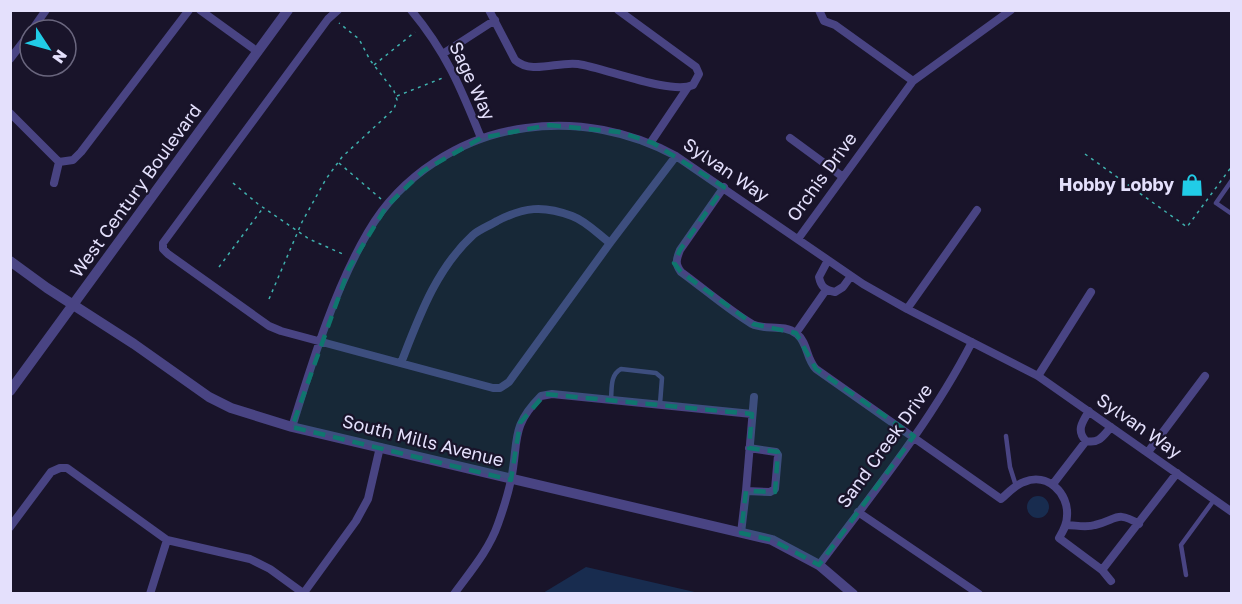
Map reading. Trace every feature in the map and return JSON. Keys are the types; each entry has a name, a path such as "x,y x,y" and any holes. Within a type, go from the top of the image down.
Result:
{"street":[{"path":"59,162 73,160 81,152 189,10"},
{"path":"200,10 258,52"},
{"name":"West Century Boulevard","path":"10,391 288,10"},
{"name":"Sage Way","path":"411,10 444,53 481,138"},
{"path":"489,10 515,60 521,65 529,67 575,63 674,88 688,87"},
{"path":"618,10 696,67 699,74 697,80 688,87 651,142"},
{"path":"819,10 824,21 913,81 1011,10"},
{"path":"335,13 164,243 163,249 168,254 269,326 319,343 500,388 509,382 676,156"},
{"path":"444,53 495,20"},
{"name":"Orchis Drive","path":"798,239 913,81"},
{"path":"10,113 59,162"},
{"name":"Sylvan Way","path":"292,427 319,343 354,259 368,231 387,205 423,171 453,151 481,138 508,130 549,125 578,126 619,132 651,142 676,156 850,276 907,309 1038,376 1232,512"},
{"path":"790,138 843,177"},
{"path":"54,183 59,162"},
{"path":"724,187 680,250 676,266 681,272 753,324 762,327 775,326 796,333 804,341 810,363 816,369 1001,499 1025,481 1042,479 1053,484 1060,491 1068,513 1066,525 1059,538 1102,570 1111,581"},
{"path":"401,363 434,284 457,253 481,230 515,212 535,208 574,216 610,243"},
{"path":"907,309 977,210"},
{"name":"South Mills Avenue","path":"10,261 209,397 231,408 292,427 772,540 819,565 853,594"},
{"path":"828,261 819,277 821,285 826,290 835,292 843,287 850,276"},
{"path":"796,333 826,290"},
{"path":"1038,376 1091,292"},
{"name":"Sand Creek Drive","path":"819,565 914,436 953,378 972,342"},
{"path":"1148,452 1205,376"},
{"path":"454,594 498,526 511,480 518,429 541,396 552,394 611,399 752,414"},
{"path":"741,533 754,397"},
{"path":"1089,411 1081,424 1082,439 1092,443 1100,440 1112,427"},
{"path":"1053,484 1086,441"},
{"path":"10,527 51,472 67,468 167,540 250,558 270,569 303,593 356,521 368,499 380,447"},
{"path":"746,491 770,492 775,489 778,455 776,452 749,448"},
{"path":"1102,570 1178,473"},
{"path":"858,512 979,594"},
{"path":"1066,525 1094,526 1118,517 1127,517 1139,524"},
{"path":"150,594 167,540"}],"lane":[{"path":"1232,180 1216,203 1232,214"},
{"path":"611,399 613,378 617,372 621,369 633,370 656,373 662,378 660,404"},
{"path":"1006,436 1010,467 1016,486"},
{"path":"1186,575 1181,545 1214,500"}],"path":[{"path":"269,299 298,231 326,179 338,162 394,109 397,100 394,91 374,66 359,39 335,13"},
{"path":"374,66 423,25"},
{"path":"396,96 454,73"},
{"path":"1085,154 1187,228 1232,166"},
{"path":"338,162 387,205"},
{"path":"233,183 309,239 354,259"},
{"path":"219,267 263,207"}],"highlighted area":[{"path":"549,125 619,132 653,143 724,187 680,250 674,263 681,272 753,324 796,333 816,369 914,436 819,565 772,540 741,533 746,491 775,492 778,452 749,448 752,414 545,394 520,423 511,480 292,427 349,268 386,207 423,171 481,138"}],"water":[{"path":"1038,496 1046,499 1049,507 1046,515 1038,518 1030,515 1027,507 1030,499"},
{"path":"586,567 699,593 543,593"}],"place":[{"name":"Hobby Lobby","path":"1192,185"}]}
